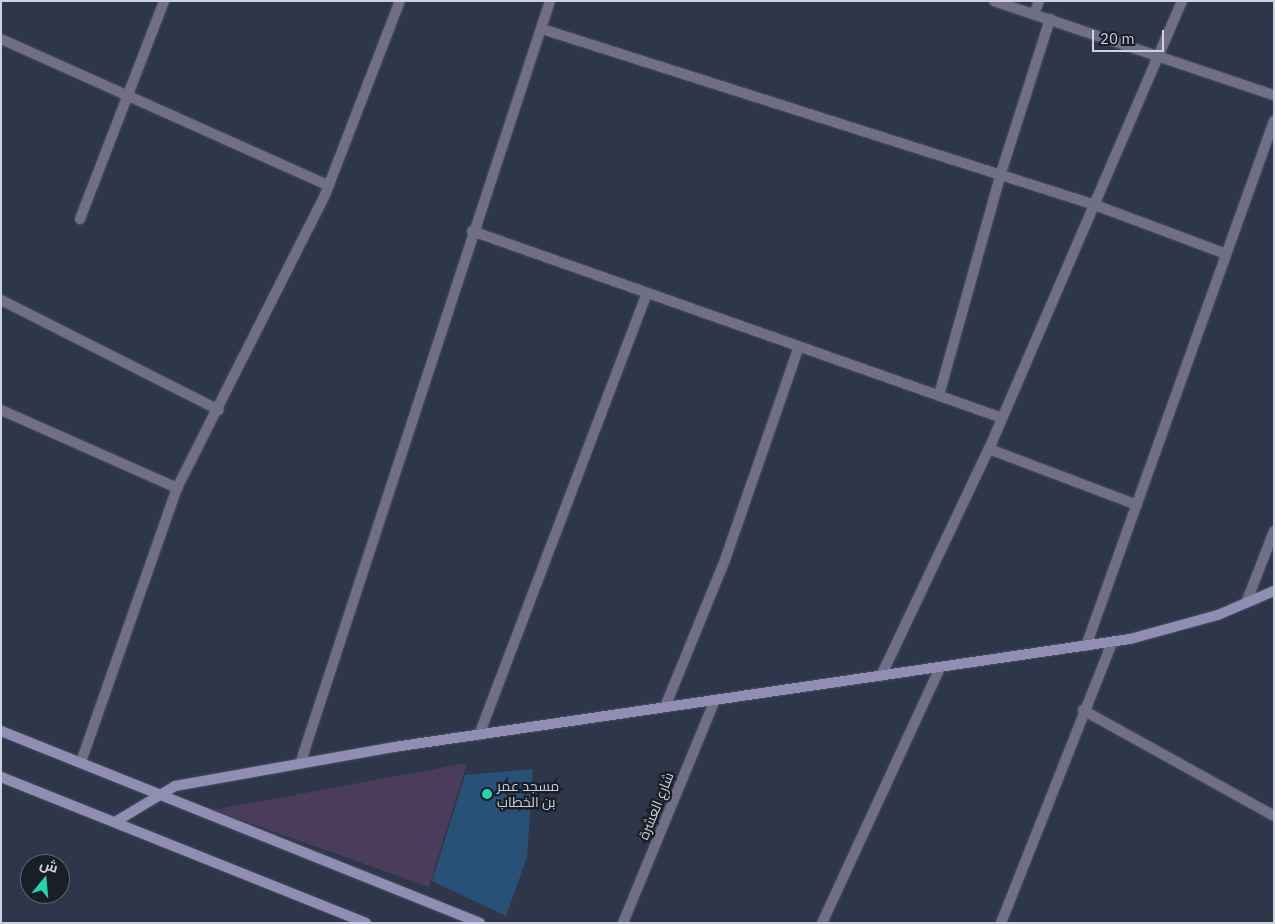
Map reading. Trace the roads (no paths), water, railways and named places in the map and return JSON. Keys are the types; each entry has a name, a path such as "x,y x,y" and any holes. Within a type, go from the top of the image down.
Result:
{"main road":[{"path":"115,822 175,786 479,735 1112,642 1218,615 1274,591"},
{"path":"1,731 480,923"},
{"path":"1,777 366,923"}],"street":[{"path":"80,219 125,95 164,1"},
{"path":"81,762 177,488 218,410 329,186 400,1"},
{"path":"300,764 472,231 550,1"},
{"path":"994,1 1158,53 1274,95"},
{"path":"1034,14 1039,1"},
{"path":"881,676 989,449 1182,1"},
{"path":"939,395 1000,176 1050,19"},
{"path":"542,29 1095,205 1226,254"},
{"path":"1,39 329,186"},
{"path":"1086,646 1274,121"},
{"path":"472,231 1002,418"},
{"path":"479,735 647,293"},
{"path":"1,300 218,410"},
{"path":"665,708 725,560 799,346"},
{"path":"1,410 177,488"},
{"path":"989,449 1136,505"},
{"path":"1246,602 1274,531"},
{"path":"1000,923 1112,642"},
{"path":"822,923 940,668"},
{"name":"شارع العشرة","path":"623,923 715,700"},
{"path":"1084,710 1274,816"}],"place":[{"name":"مسجد عمر بن الخطاب","path":"487,794"}]}
